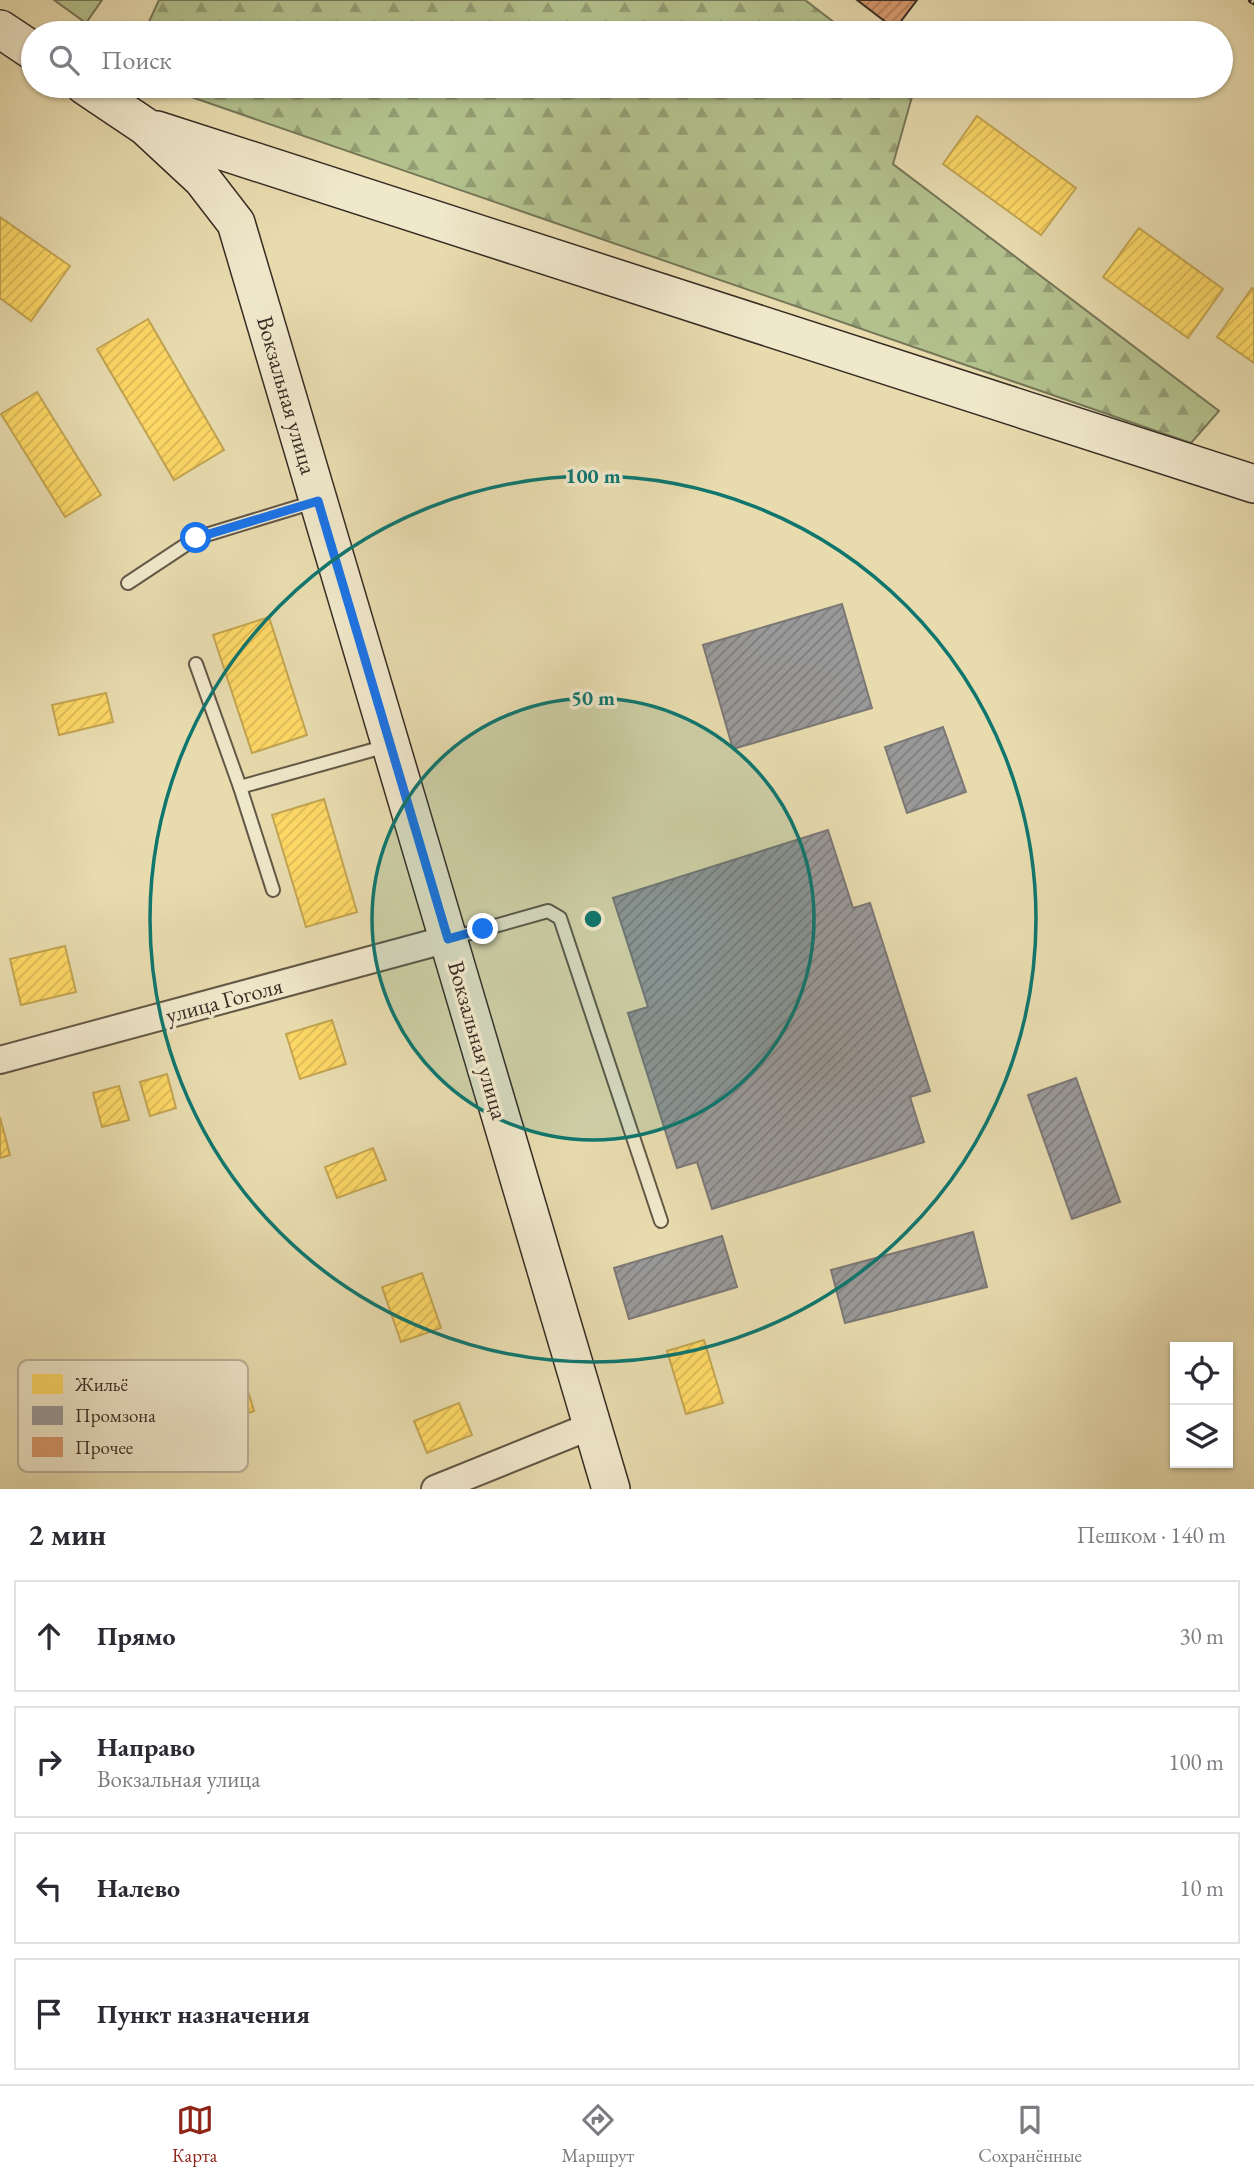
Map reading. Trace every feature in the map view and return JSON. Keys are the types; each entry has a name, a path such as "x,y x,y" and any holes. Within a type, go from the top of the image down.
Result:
{"street":[{"path":"0,29 21,43"},
{"name":"Вокзальная улица","path":"104,98 146,127 202,179 236,223 611,1489"},
{"path":"146,127 1254,484"},
{"name":"улица Гоголя","path":"0,1060 448,939"},
{"path":"435,1489 592,1426"}],"lane":[{"path":"128,583 196,538 318,501"},
{"path":"196,664 273,890"},
{"path":"240,787 390,745"},
{"path":"448,939 548,911 560,918 661,1221"}],"green space":[{"path":"54,0 102,0 87,21 83,21"},
{"path":"159,0 805,0 832,21 149,21"},
{"path":"194,98 912,98 893,164 1219,411 1191,443"}],"building: Жильё":[{"path":"977,116 1076,188 1041,235 943,164"},
{"path":"0,217 70,266 31,321 0,298"},
{"path":"1139,228 1223,289 1188,338 1103,277"},
{"path":"1252,288 1254,289 1254,363 1217,337"},
{"path":"148,319 224,450 174,480 97,349"},
{"path":"37,392 101,495 65,517 1,414"},
{"path":"269,617 307,735 252,753 213,635"},
{"path":"106,693 113,722 59,735 52,705"},
{"path":"324,799 357,912 306,927 272,815"},
{"path":"65,946 76,992 21,1005 10,959"},
{"path":"332,1020 346,1064 300,1079 286,1034"},
{"path":"167,1074 176,1108 150,1116 140,1082"},
{"path":"119,1086 129,1120 102,1127 93,1093"},
{"path":"0,1117 10,1155 0,1158"},
{"path":"373,1148 386,1180 337,1198 325,1167"},
{"path":"422,1273 441,1328 401,1342 382,1287"},
{"path":"704,1340 723,1403 686,1414 667,1351"},
{"path":"248,1391 254,1411 248,1413"},
{"path":"459,1403 472,1435 427,1453 414,1421"}],"building: Промзона":[{"path":"842,604 872,708 733,749 703,645"},
{"path":"943,727 966,792 907,813 885,747"},
{"path":"828,830 853,908 870,903 930,1091 910,1097 924,1142 712,1209 697,1162 677,1168 628,1013 648,1007 613,898"},
{"path":"1076,1078 1120,1202 1072,1219 1028,1095"},
{"path":"973,1232 987,1287 845,1323 831,1270"},
{"path":"722,1236 737,1287 629,1319 614,1268"}],"building: Прочее":[{"path":"857,0 917,0 901,21 885,21"}],"route":[{"path":"196,538 318,501 448,939 483,929"}]}
